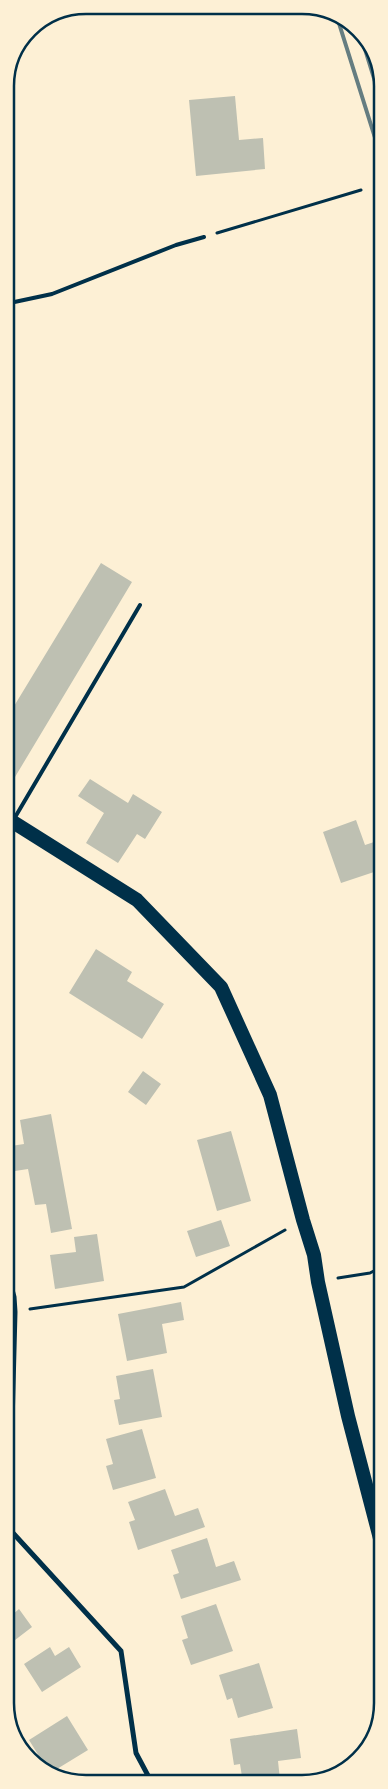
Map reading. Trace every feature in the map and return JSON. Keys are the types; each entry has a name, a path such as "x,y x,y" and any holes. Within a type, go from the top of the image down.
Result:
{"highway":[{"path":"14,822 136,900 222,986 270,1095 314,1255 318,1282 348,1416 374,1516"}],"street":[{"path":"14,1298 14,1350"},
{"path":"14,1534 121,1651 136,1753 148,1775"}],"lane":[{"path":"14,302 52,294 176,245 204,237"},
{"path":"14,811 140,605"}],"path":[{"path":"204,237 361,190"},
{"path":"15,1312 184,1287 303,1220"},
{"path":"318,1282 374,1271"}],"building":[{"path":"235,96 239,140 263,138 265,169 196,176 189,100"},
{"path":"101,563 132,582 14,779 14,706"},
{"path":"90,779 128,803 133,794 162,812 145,839 137,834 118,863 86,843 104,813 78,796"},
{"path":"356,820 365,845 374,842 374,872 341,883 323,832"},
{"path":"96,949 132,972 127,981 164,1004 142,1039 69,993"},
{"path":"143,1071 161,1084 146,1105 128,1092"},
{"path":"51,1114 72,1229 51,1233 46,1204 35,1205 28,1169 15,1171 14,1146 24,1144 20,1120"},
{"path":"231,1131 251,1201 217,1211 197,1140"},
{"path":"221,1220 230,1246 196,1257 187,1231"},
{"path":"97,1234 104,1281 55,1289 50,1255 76,1252 74,1237"},
{"path":"181,1302 184,1320 162,1324 167,1353 127,1361 118,1314"},
{"path":"153,1369 162,1417 119,1425 114,1400 120,1399 116,1376"},
{"path":"142,1429 156,1478 113,1490 106,1466 113,1464 106,1439"},
{"path":"165,1489 175,1516 198,1508 205,1527 138,1550 129,1522 135,1520 128,1502"},
{"path":"207,1538 216,1567 234,1561 241,1580 181,1599 173,1575 179,1573 171,1550"},
{"path":"216,1604 233,1651 191,1665 182,1640 188,1638 181,1616"},
{"path":"19,1609 32,1627 14,1641 14,1613"},
{"path":"50,1647 55,1656 69,1647 81,1667 42,1692 24,1664"},
{"path":"259,1663 273,1708 238,1718 232,1698 227,1700 219,1675"},
{"path":"67,1716 88,1750 56,1769 41,1759 29,1740"},
{"path":"297,1729 301,1758 278,1761 279,1775 242,1775 240,1764 234,1765 230,1739"}],"railway":[{"path":"339,24 374,135"},
{"path":"366,52 374,78"}]}
